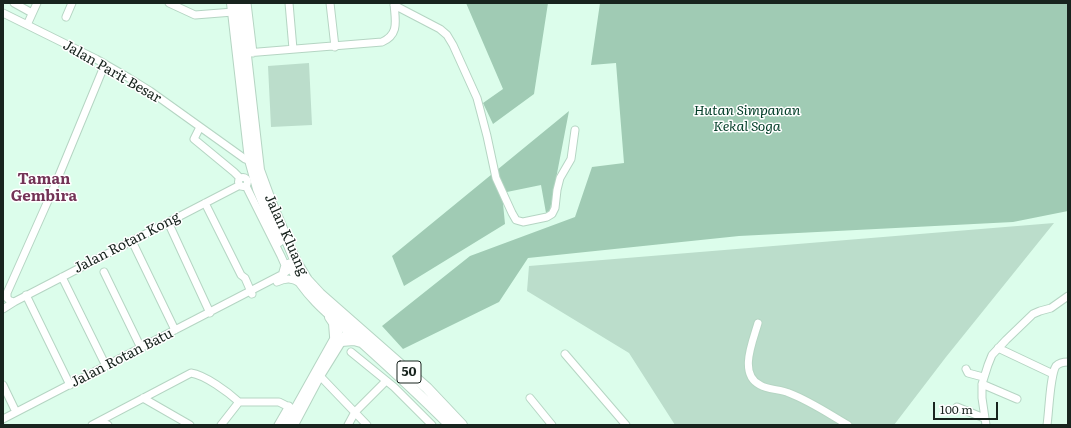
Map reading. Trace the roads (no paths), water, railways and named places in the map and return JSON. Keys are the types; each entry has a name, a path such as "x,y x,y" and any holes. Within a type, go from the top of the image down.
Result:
{"highway":[{"name":"Jalan Kluang","path":"240,3 250,53 254,159 300,271 348,324 362,343 450,425"},
{"name":"Jalan Kluang","path":"233,7 240,68 258,189 289,263 300,284 326,312 348,324 427,388 462,425"},
{"path":"240,68 242,58 250,53"},
{"path":"326,312 334,323 338,338 354,340 362,343"}],"main road":[{"path":"286,425 292,408 348,324"},
{"path":"294,425 338,338"}],"street":[{"path":"27,25 37,3"},
{"path":"66,17 72,3"},
{"path":"169,3 180,6 191,14 202,15 233,7"},
{"path":"247,3 250,53 382,42 389,39 394,33 394,4"},
{"path":"289,3 293,49"},
{"path":"330,3 334,47"},
{"path":"14,4 32,13"},
{"path":"394,4 440,29 447,35 453,45 476,98 487,136 496,178 516,220 523,222 547,217 552,214 555,208 560,178 571,159 575,130"},
{"name":"Jalan Parit Besar","path":"3,13 146,89 245,159 254,159"},
{"path":"11,300 7,293 55,185 104,66"},
{"path":"200,128 194,139 234,172 242,183 281,256 285,265 283,274"},
{"name":"Jalan Rotan Kong","path":"3,309 11,300 26,295 242,183"},
{"path":"205,203 241,275 245,278 247,294"},
{"path":"168,222 210,312"},
{"path":"132,241 175,330"},
{"path":"283,274 287,271 289,263"},
{"path":"104,272 141,348"},
{"name":"Jalan Rotan Batu","path":"3,419 247,294 283,274"},
{"path":"62,276 106,366"},
{"name":"Jalan Rotan Batu","path":"247,294 283,279 291,279 300,284"},
{"path":"26,295 70,385"},
{"path":"985,421 982,398 983,380 992,355 1033,314 1040,310 1048,309 1068,296"},
{"path":"758,323 748,361 748,369 751,377 761,386 789,393 848,425"},
{"path":"998,348 1053,374"},
{"path":"351,352 386,381 432,425"},
{"path":"565,354 626,425"},
{"path":"1047,425 1053,374 1056,366 1060,363 1068,362"},
{"path":"966,369 968,373 1017,399"},
{"path":"92,425 191,374 198,374 232,395 239,402 279,402 292,408 278,425"},
{"path":"320,376 367,425"},
{"path":"348,425 356,412 386,381"},
{"path":"3,385 16,412"},
{"path":"143,398 190,425"},
{"path":"530,398 552,425"},
{"path":"221,425 239,402"},
{"path":"957,407 985,421"},
{"path":"101,421 108,425"}],"district":[{"name":"Taman Gembira","path":"44,188"}],"park label":[{"name":"Hutan Simpanan Kekal Soga","path":"747,120"}]}
